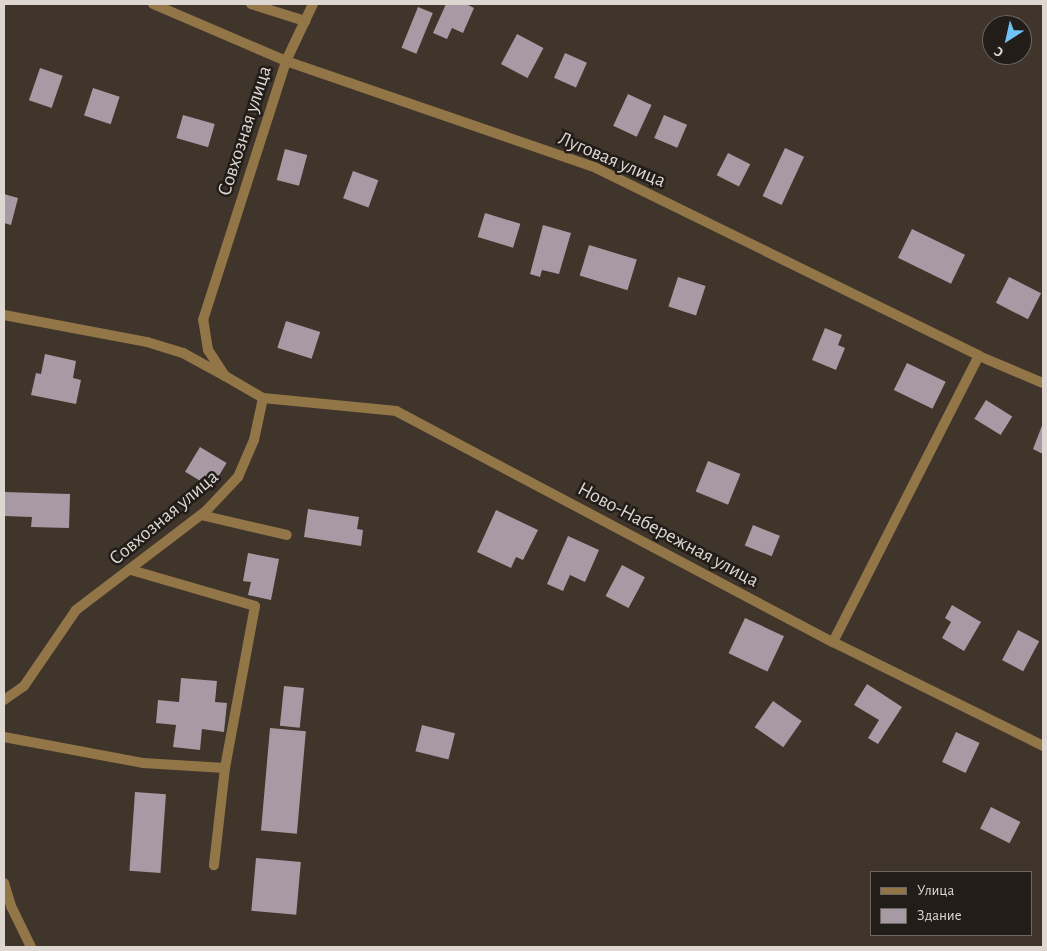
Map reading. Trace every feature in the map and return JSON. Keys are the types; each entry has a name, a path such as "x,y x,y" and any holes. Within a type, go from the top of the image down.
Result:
{"street":[{"name":"Луговая улица","path":"153,4 286,61 596,168 979,356 1043,384"},
{"path":"251,4 305,21"},
{"name":"Совхозная улица","path":"4,700 24,686 76,610 131,570 201,514 238,477 254,440 263,398 225,376 208,350 202,320 286,61 313,4"},
{"path":"4,315 147,342 183,353 225,376"},
{"path":"833,642 979,356"},
{"name":"Ново-Набережная улица","path":"263,398 396,411 833,642 1043,746"},
{"path":"201,514 287,535"},
{"path":"131,570 255,606 225,768 214,865"},
{"path":"4,737 143,762 225,768"},
{"path":"4,883 11,906 31,947"}],"building":[{"path":"446,4 466,4 474,8 463,33 452,28 447,39 433,33"},
{"path":"418,7 433,13 416,54 402,48"},
{"path":"517,34 543,48 528,78 501,64"},
{"path":"565,53 587,63 576,87 554,78"},
{"path":"40,68 63,76 52,108 29,100"},
{"path":"93,88 120,97 111,124 84,116"},
{"path":"628,94 652,105 637,137 613,126"},
{"path":"183,115 215,124 208,147 176,138"},
{"path":"664,115 687,125 677,148 654,138"},
{"path":"785,148 804,157 782,205 763,196"},
{"path":"285,149 307,155 299,186 277,180"},
{"path":"728,153 750,164 739,187 717,175"},
{"path":"353,171 378,180 368,207 343,198"},
{"path":"4,194 18,198 11,225 4,223"},
{"path":"485,213 520,224 513,248 478,237"},
{"path":"543,225 571,233 559,274 542,270 540,277 530,274"},
{"path":"912,229 965,255 951,284 898,258"},
{"path":"589,245 637,260 627,290 580,276"},
{"path":"678,277 706,286 696,315 668,306"},
{"path":"1009,277 1041,293 1028,319 996,303"},
{"path":"286,321 320,332 312,359 277,348"},
{"path":"825,328 842,335 838,345 845,348 836,370 812,360"},
{"path":"45,354 76,361 73,378 81,380 76,404 31,395 36,373 41,374"},
{"path":"907,363 946,382 932,409 894,390"},
{"path":"986,400 1012,416 1001,435 974,419"},
{"path":"1043,423 1043,454 1033,449"},
{"path":"200,447 227,463 212,488 185,472"},
{"path":"708,461 740,474 728,505 696,492"},
{"path":"4,492 70,494 69,528 31,527 32,517 4,516"},
{"path":"308,509 359,517 357,529 363,530 361,546 304,537"},
{"path":"496,510 538,530 523,560 516,557 511,568 477,552"},
{"path":"753,525 780,536 772,556 745,545"},
{"path":"568,536 599,550 585,582 570,575 563,591 547,584"},
{"path":"248,553 279,559 271,600 248,595 251,582 243,581"},
{"path":"622,565 645,577 629,608 606,596"},
{"path":"952,605 981,622 964,651 942,638 951,622 945,618"},
{"path":"745,618 784,636 767,672 729,653"},
{"path":"1018,630 1039,641 1023,671 1002,660"},
{"path":"181,678 217,681 215,702 227,703 224,732 202,729 200,750 173,747 176,725 156,723 158,700 179,702"},
{"path":"867,684 902,707 878,744 868,738 879,720 854,705"},
{"path":"284,686 304,688 300,728 280,726"},
{"path":"773,701 802,721 783,747 755,727"},
{"path":"422,725 455,733 448,759 415,751"},
{"path":"270,728 306,731 297,834 261,831"},
{"path":"956,732 980,743 966,773 942,762"},
{"path":"135,792 166,794 160,873 129,871"},
{"path":"991,807 1020,822 1010,843 980,828"},
{"path":"256,858 301,862 296,915 251,911"}]}
